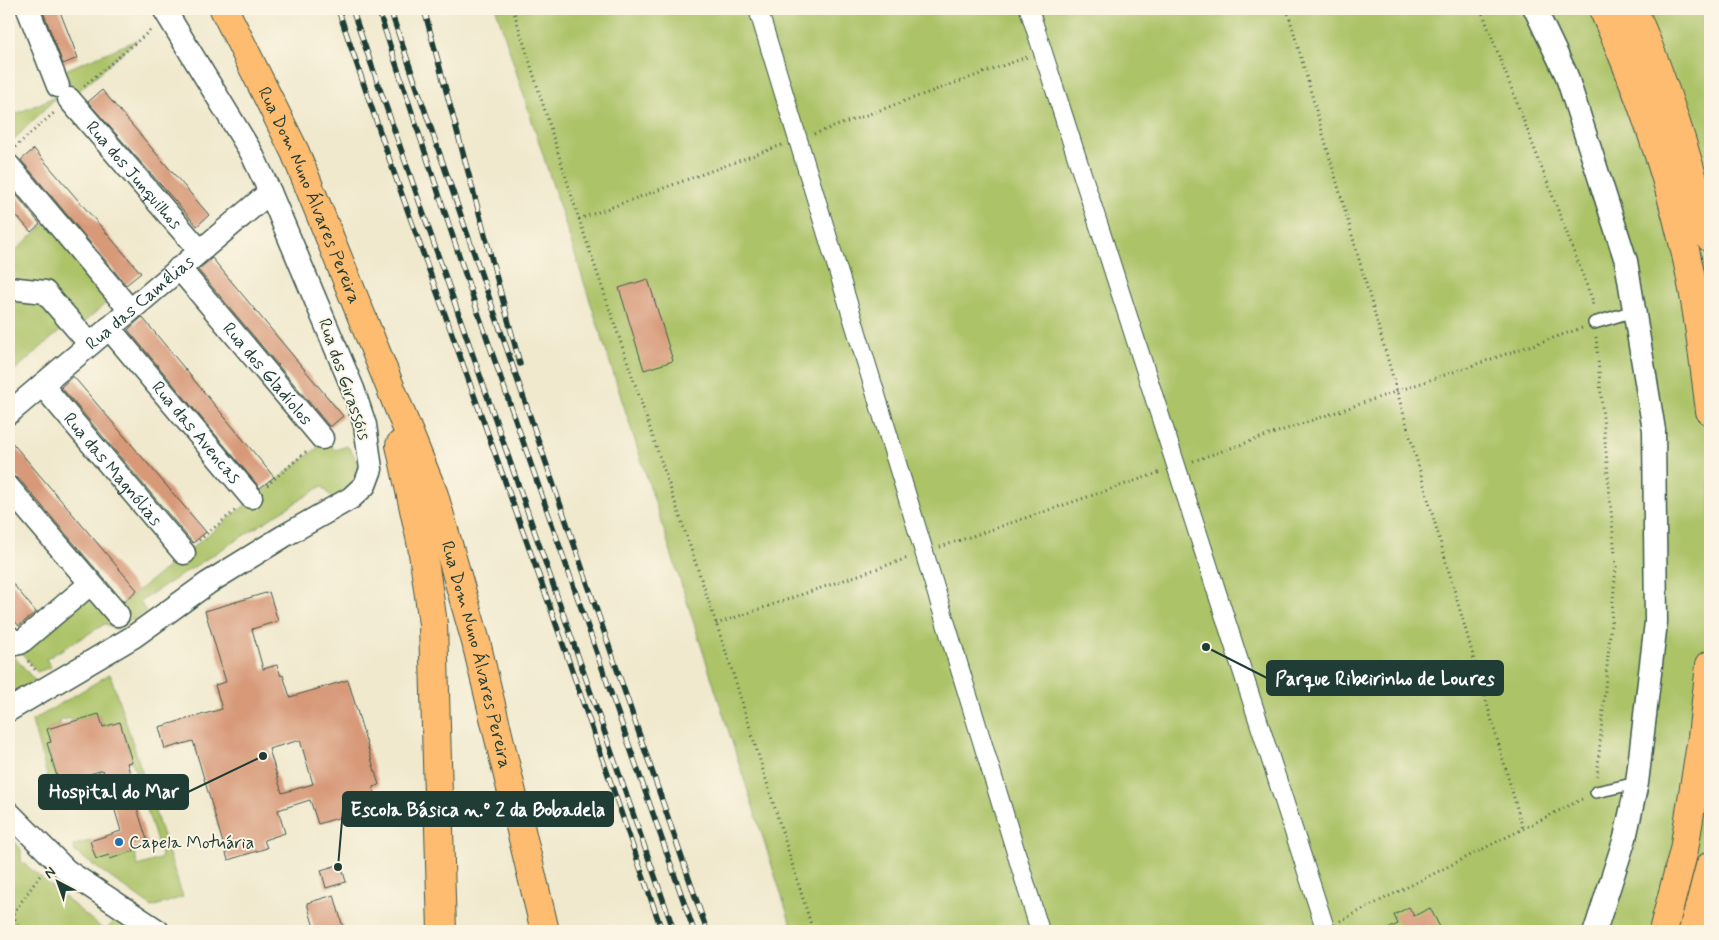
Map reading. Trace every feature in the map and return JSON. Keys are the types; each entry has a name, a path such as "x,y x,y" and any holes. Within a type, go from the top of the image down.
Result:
{"main road":[{"name":"Rua Dom Nuno Álvares Pereira","path":"224,9 295,152 434,495 476,642 545,931"},
{"path":"1603,9 1622,52 1658,152 1684,247 1699,324 1710,411"},
{"path":"1633,9 1647,39 1683,142 1710,238"},
{"name":"Rua Dom Nuno Álvares Pereira","path":"388,385 422,546 433,624 442,931"},
{"path":"1663,931 1684,850 1710,665"},
{"path":"1693,931 1710,866"}],"street":[{"name":"Rua dos Junquilhos","path":"28,9 64,92 200,251"},
{"path":"758,9 1040,931"},
{"path":"1028,9 1326,930"},
{"path":"1535,9 1566,74 1626,261 1654,430 1656,622 1637,782 1626,838 1595,931"},
{"name":"Rua dos Girassóis","path":"9,710 133,637 208,583 284,536 352,498 365,485 371,470 371,461 359,408 335,343 270,192 251,152 166,12"},
{"path":"9,166 130,310"},
{"name":"Rua das Camélias","path":"9,413 270,192"},
{"name":"Rua dos Gladíolos","path":"179,268 322,438"},
{"path":"9,288 45,292 90,344"},
{"name":"Rua das Avencas","path":"109,328 251,497"},
{"name":"Rua das Magnólias","path":"42,385 184,552"},
{"path":"9,488 118,615"},
{"path":"9,637 15,644 20,643 90,584"},
{"path":"9,814 67,871 158,931"}],"lane":[{"path":"1594,323 1634,311"},
{"path":"1596,792 1637,782"}],"path":[{"path":"514,9 579,219 716,624 812,931"},
{"path":"1287,9 1523,828"},
{"path":"1326,930 1596,792 1616,567 1592,299 1481,9"},
{"path":"9,153 64,92 166,12"},
{"path":"716,624 1594,323"},
{"path":"23,931 10,915 54,858"}],"green space":[{"path":"496,9 1710,9 1710,931 793,931"},
{"path":"137,40 74,95 65,70"},
{"path":"59,95 9,144 9,117"},
{"path":"50,220 112,298 83,323 9,279 9,256"},
{"path":"9,292 43,296 67,325 9,375"},
{"path":"326,441 335,450 347,446 356,459 357,475 352,485 346,491 333,499 322,486 140,601 146,612 117,629 105,624 46,659 51,667 37,672 21,652 98,589 120,605"},
{"path":"9,650 35,681 9,696"},
{"path":"110,674 183,897 152,907 75,852 74,848 75,845 90,841 109,855 110,859 134,851 138,866 162,858 120,722 103,727 99,714 72,722 71,718 60,721 60,725 47,729 51,742 47,743 59,783 50,786 32,721"},
{"path":"9,835 21,849 21,861 105,931 9,931"},
{"path":"119,916 141,931 105,931"}],"building":[{"path":"42,9 59,9 78,58 63,64"},
{"path":"102,90 209,215 197,226 88,102"},
{"path":"34,149 141,273 126,285 21,160"},
{"path":"9,186 40,224 31,232 9,207"},
{"path":"212,258 343,416 330,427 198,270"},
{"path":"648,279 673,361 644,370 619,288"},
{"path":"142,317 274,477 260,488 128,330"},
{"path":"73,376 206,532 193,543 61,387"},
{"path":"9,439 137,590 124,602 19,479 9,475"},
{"path":"9,579 36,612 19,626 9,614"},
{"path":"269,592 278,621 252,629 263,669 277,665 281,676 283,675 290,697 348,680 379,785 373,787 378,806 318,824 310,800 278,810 285,833 264,840 267,848 228,860 193,741 165,749 159,727 222,709 215,685 226,682 205,611","holes":["300,740 313,784 282,793 269,749"]},
{"path":"99,714 103,727 120,722 132,762 127,763 138,801 135,802 148,843 133,847 134,851 110,859 109,855 96,859 90,841 121,831 103,770 59,783 47,743 51,742 47,729"},
{"path":"341,864 346,882 326,888 321,870"},
{"path":"334,895 344,931 315,931 307,903"},
{"path":"1409,907 1414,916 1430,908 1442,931 1384,931 1398,924 1394,915"}],"waterway":[{"path":"1703,9 1710,24"}],"railway":[{"path":"338,9 392,167 548,601 662,931"},
{"path":"352,9 674,931"},
{"path":"378,9 475,304 694,931"},
{"path":"390,9 707,931"},
{"path":"424,9 520,364"}],"place":[{"name":"Parque Ribeirinho de Loures","path":"1206,647"},
{"name":"Hospital do Mar","path":"263,756"},
{"name":"Capela Motuária","path":"119,842"},
{"name":"Escola Básica n.º 2 da Bobadela","path":"338,867"}]}
